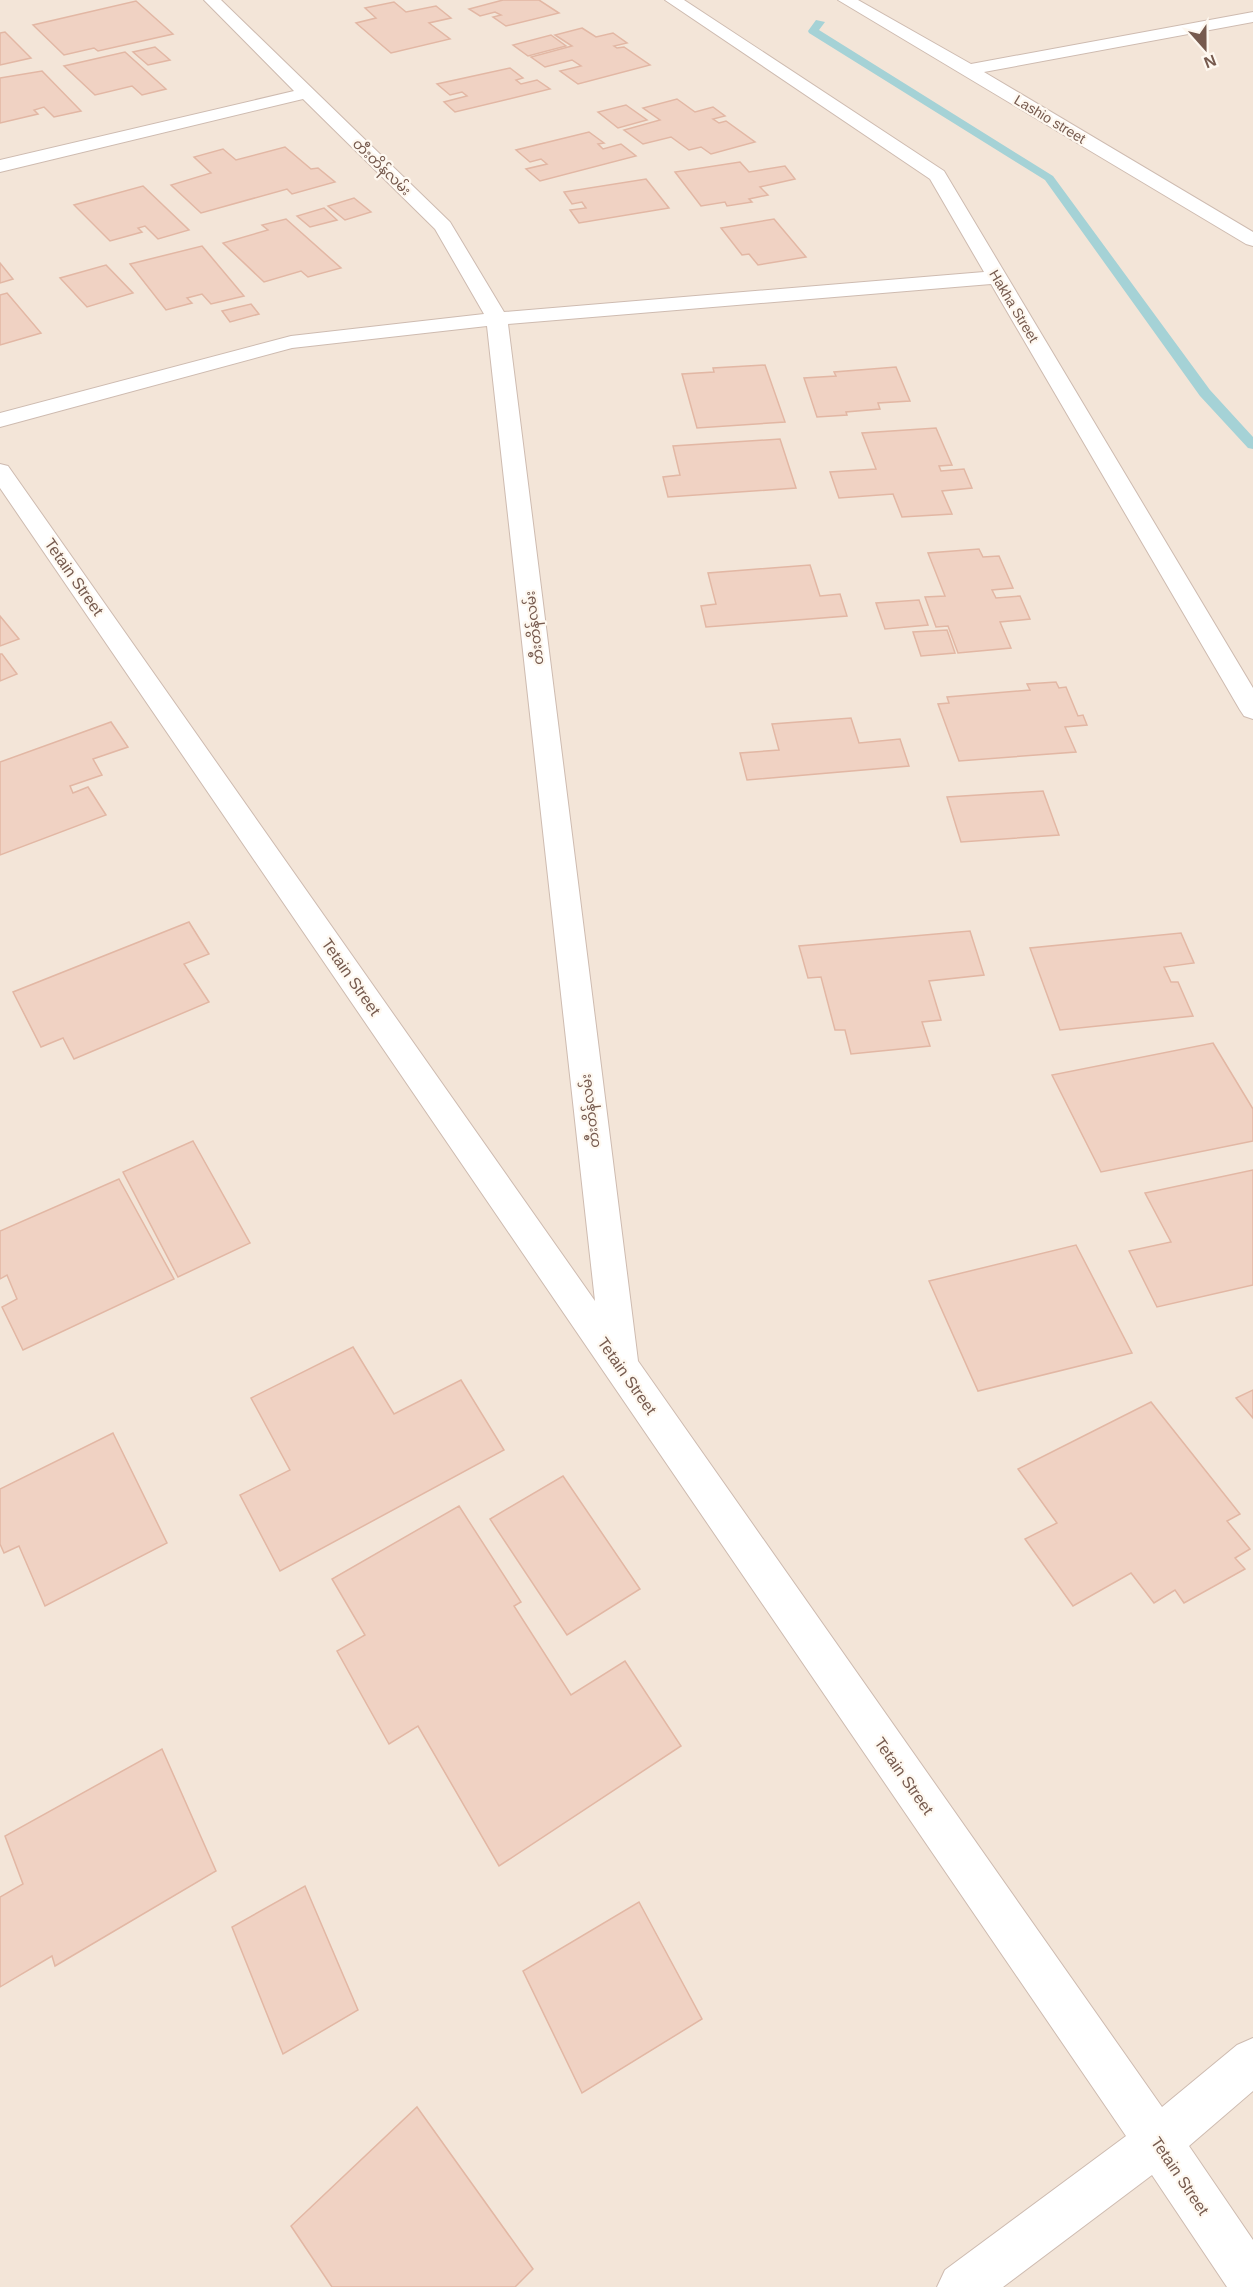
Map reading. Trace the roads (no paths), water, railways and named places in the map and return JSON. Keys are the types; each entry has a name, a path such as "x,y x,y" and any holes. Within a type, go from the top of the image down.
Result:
{"street":[{"name":"တီးတိန်လမ်း","path":"212,0 443,226 497,320 620,1365"},
{"name":"Hakha Street","path":"673,0 937,175 1253,710"},
{"name":"Lashio street","path":"846,0 1253,240"},
{"path":"968,70 1253,17"},
{"path":"0,166 307,93"},
{"path":"0,420 291,342 497,320 997,277"},
{"name":"Tetain Street","path":"0,471 1253,2283"},
{"path":"962,2287 1157,2142 1253,2061"}],"waterway":[{"path":"820,22 813,31 1049,178 1205,393 1253,445"}]}
